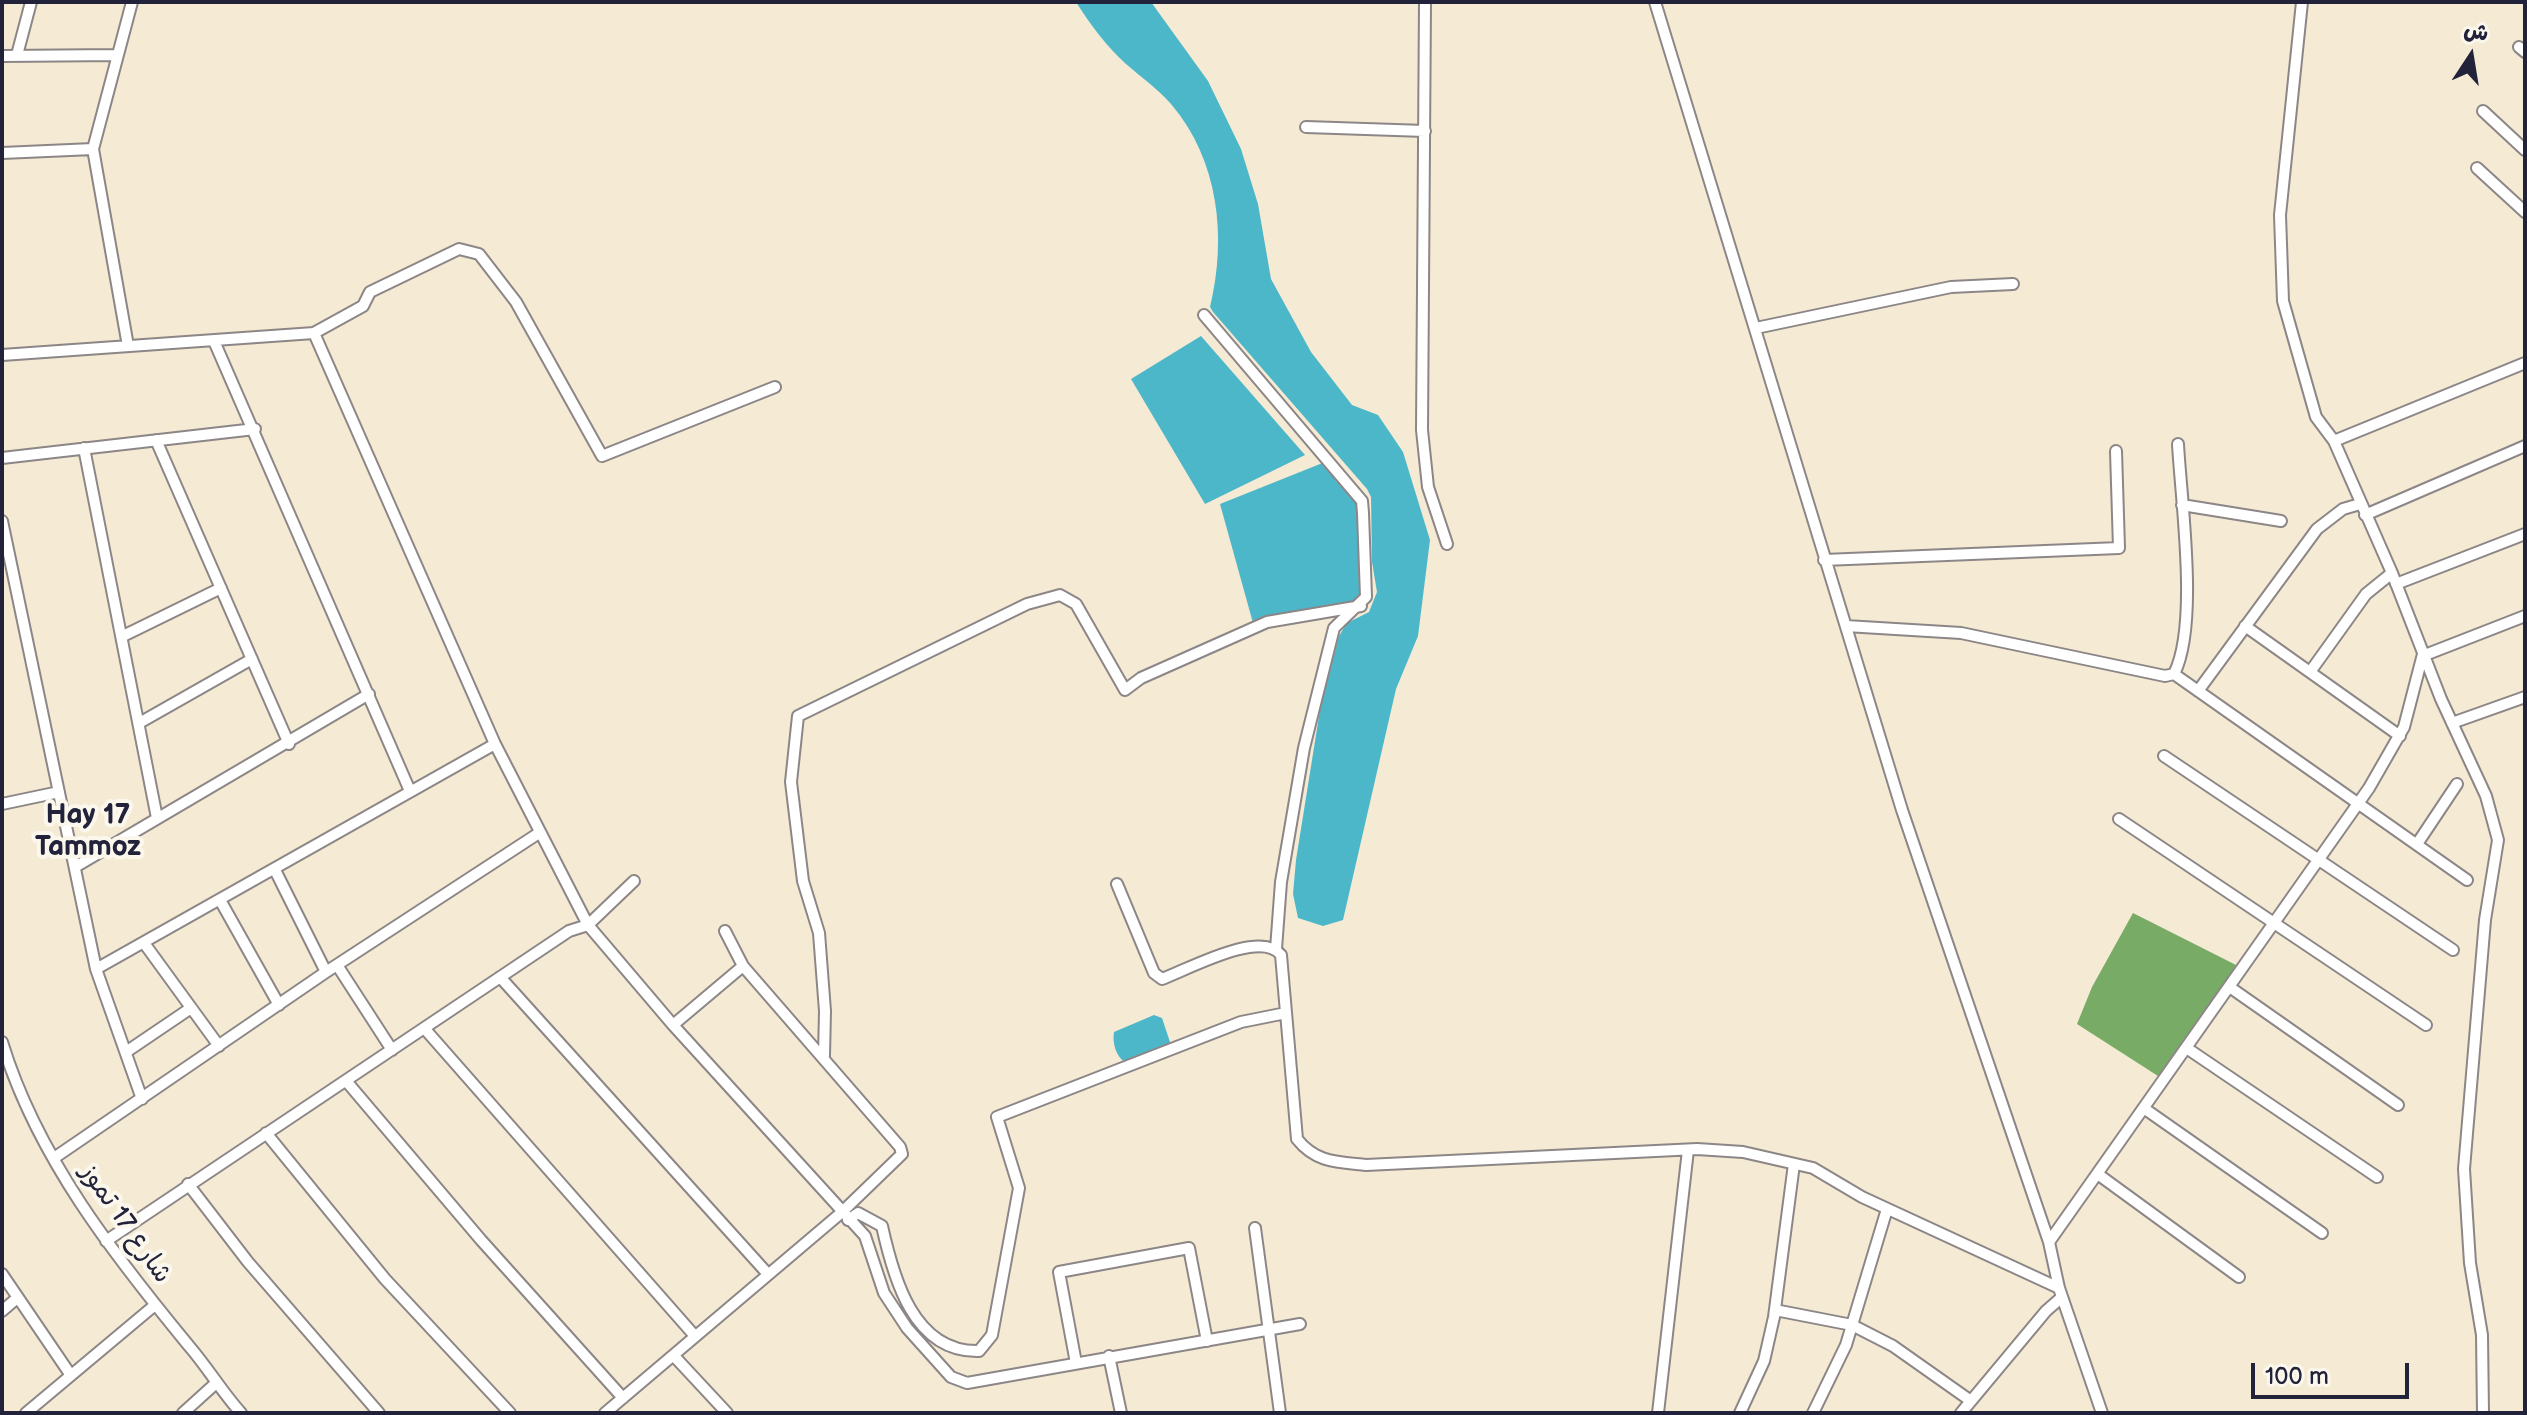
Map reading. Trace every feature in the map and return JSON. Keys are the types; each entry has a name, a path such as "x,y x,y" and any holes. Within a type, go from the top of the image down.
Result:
{"street":[{"path":"17,55 31,2"},
{"path":"128,346 93,149 132,2"},
{"path":"1425,2 1422,430 1428,487 1447,544"},
{"path":"1655,2 1907,825 2049,1242 2061,1292 2102,1413"},
{"path":"2302,2 2280,215 2283,301 2316,417 2334,441 2394,578 2490,808 2498,840 2485,920 2464,1169 2470,1263 2482,1335 2483,1413"},
{"path":"2,56 118,55"},
{"path":"2483,111 2525,150"},
{"path":"1306,127 1425,131"},
{"path":"2,153 93,149"},
{"path":"2477,168 2525,212"},
{"path":"2,355 314,333 363,306 370,292 459,249 479,254 516,302 602,456 775,387"},
{"path":"1756,328 1951,287 2013,284"},
{"path":"1204,315 1362,501 1366,597 1361,606 1338,620 1334,628 1307,733 1281,882 1276,949"},
{"path":"314,333 495,744 588,925 673,1025 865,1236 884,1293 907,1328 951,1377 967,1383 1300,1324"},
{"path":"214,341 255,429 410,791"},
{"path":"2334,441 2525,363"},
{"path":"2,458 255,429"},
{"path":"156,440 289,744"},
{"path":"2174,674 2179,665 2186,608 2178,444"},
{"path":"2365,515 2525,446"},
{"path":"84,448 141,722 157,818"},
{"path":"1824,560 2119,548 2116,451"},
{"path":"2198,691 2317,529 2343,509 2360,504"},
{"path":"2182,505 2281,521"},
{"path":"2,521 96,969 142,1099"},
{"path":"2310,672 2366,594 2394,578 2525,534"},
{"path":"123,636 221,588"},
{"path":"824,1056 825,1011 819,933 803,881 791,782 798,716 1027,604 1060,595 1076,604 1125,690 1141,678 1267,622 1361,606"},
{"path":"2424,653 2525,616"},
{"path":"1846,626 1961,633 2165,676 2174,674 2467,880"},
{"path":"2245,626 2400,736"},
{"path":"2049,1242 2231,988 2358,803 2400,736 2417,688 2424,653"},
{"path":"141,722 252,659"},
{"path":"75,867 289,744 369,694"},
{"path":"2452,723 2525,697"},
{"path":"96,969 495,744"},
{"path":"2164,756 2453,950"},
{"path":"2417,844 2457,784"},
{"path":"2,804 59,792"},
{"path":"2119,819 2426,1025"},
{"path":"54,1158 326,972 539,833"},
{"path":"275,870 326,972"},
{"path":"106,1241 569,931 588,925 634,881"},
{"path":"1117,884 1154,973 1162,979 1255,943 1276,949 1281,955 1297,1139 1324,1160 1366,1165 1716,1148 1813,1168 1887,1209 2061,1292"},
{"path":"220,900 279,1005"},
{"path":"605,1413 767,1273 844,1216 902,1154 900,1147 824,1056 743,966 725,931"},
{"path":"144,943 219,1046"},
{"path":"337,965 392,1050"},
{"path":"673,1025 743,966"},
{"path":"500,977 767,1273"},
{"path":"2231,988 2398,1105"},
{"path":"126,1052 191,1008"},
{"path":"844,1216 858,1213 882,1226 894,1280 902,1298 925,1327 948,1344 966,1351 979,1351 992,1335 1019,1188 997,1117 1228,1027 1286,1013"},
{"path":"424,1028 694,1335"},
{"name":"شارع 17 تموز","path":"2,1042 12,1074 54,1158 106,1241 193,1349 215,1384 241,1413"},
{"path":"2188,1049 2377,1177"},
{"path":"347,1082 481,1240 623,1398"},
{"path":"2145,1109 2322,1233"},
{"path":"266,1133 385,1279 510,1413"},
{"path":"1658,1413 1688,1150"},
{"path":"1740,1413 1764,1361 1775,1310 1794,1164"},
{"path":"2099,1175 2239,1277"},
{"path":"188,1184 248,1262 379,1413"},
{"path":"1813,1413 1852,1325 1887,1209"},
{"path":"1255,1228 1280,1413"},
{"path":"1076,1363 1059,1272 1189,1248 1207,1341"},
{"path":"2,1274 16,1299 70,1374"},
{"path":"1961,1413 2061,1292"},
{"path":"2,1311 16,1299"},
{"path":"26,1413 155,1305"},
{"path":"1775,1310 1852,1325 1893,1346 1971,1401"},
{"path":"674,1356 727,1413"},
{"path":"1109,1356 1121,1413"},
{"path":"183,1413 215,1384"}],"green space":[{"path":"2133,913 2236,965 2187,1043 2158,1076 2077,1024 2092,987"}],"water":[{"path":"1076,2 1151,2 1208,81 1241,149 1258,204 1271,279 1311,352 1352,405 1378,415 1403,452 1430,540 1418,636 1396,689 1343,920 1323,926 1298,918 1293,894 1296,860 1320,710 1339,636 1347,623 1369,612 1377,592 1372,562 1371,497 1210,307 1218,254 1218,227 1209,175 1200,150 1171,104 1112,50"},
{"path":"1201,336 1305,455 1205,504 1131,379"},
{"path":"1325,462 1359,502 1360,601 1266,616 1253,623 1220,504"},
{"path":"1154,1015 1162,1018 1170,1042 1165,1048 1126,1063 1116,1049 1114,1032"}],"district":[{"name":"Hay 17 Tammoz","path":"88,832"}]}
